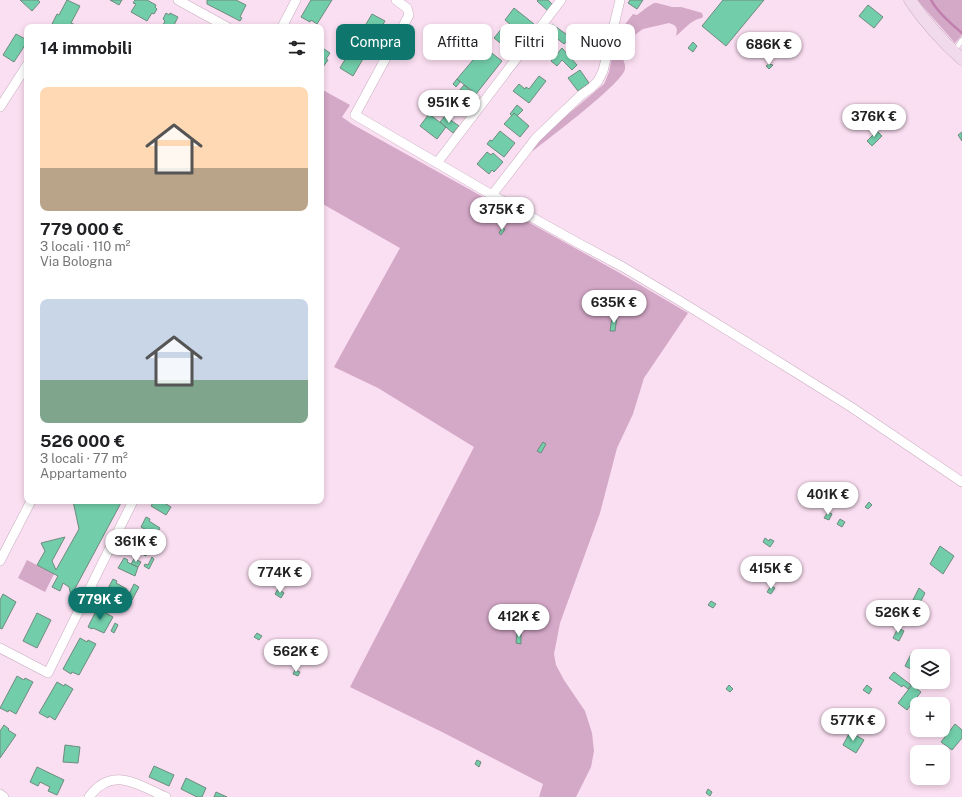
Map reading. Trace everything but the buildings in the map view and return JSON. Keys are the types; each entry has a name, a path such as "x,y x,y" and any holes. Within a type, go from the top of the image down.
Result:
{"street":[{"path":"178,0 222,24"},
{"path":"284,24 296,0"},
{"path":"396,0 407,8 409,15 355,115 492,195 623,267 693,309 851,407 962,482"},
{"path":"437,163 561,0"},
{"path":"492,195 536,138 581,94 591,88 598,81 603,71 620,0"},
{"path":"910,0 943,40 959,49"},
{"path":"0,107 24,70"},
{"path":"0,559 29,504"},
{"path":"0,648 48,673 132,504"},
{"path":"89,797 103,784 111,780 119,779 129,781 166,797"},
{"path":"0,794 4,797"}],"shaded area":[{"path":"917,0 962,0 962,35 955,43"},
{"path":"654,3 657,3 672,7 681,7 702,13 703,16 702,18 691,23 676,36 676,27 669,23 643,29 635,35 635,24 625,24 633,14 637,15"},
{"path":"611,60 623,60 625,69 612,86 533,151 531,149 548,131 604,84 609,72"},
{"path":"324,91 350,105 342,117 352,124 618,272 688,313 644,378 633,414 617,448 600,513 560,623 554,654 556,665 564,680 585,711 592,733 594,751 591,767 576,797 539,797 543,784 350,687 474,447 378,388 334,367 400,248 324,205"},
{"path":"27,560 54,574 45,592 18,578"}],"waterway":[{"path":"931,0 941,14 962,33"}]}
